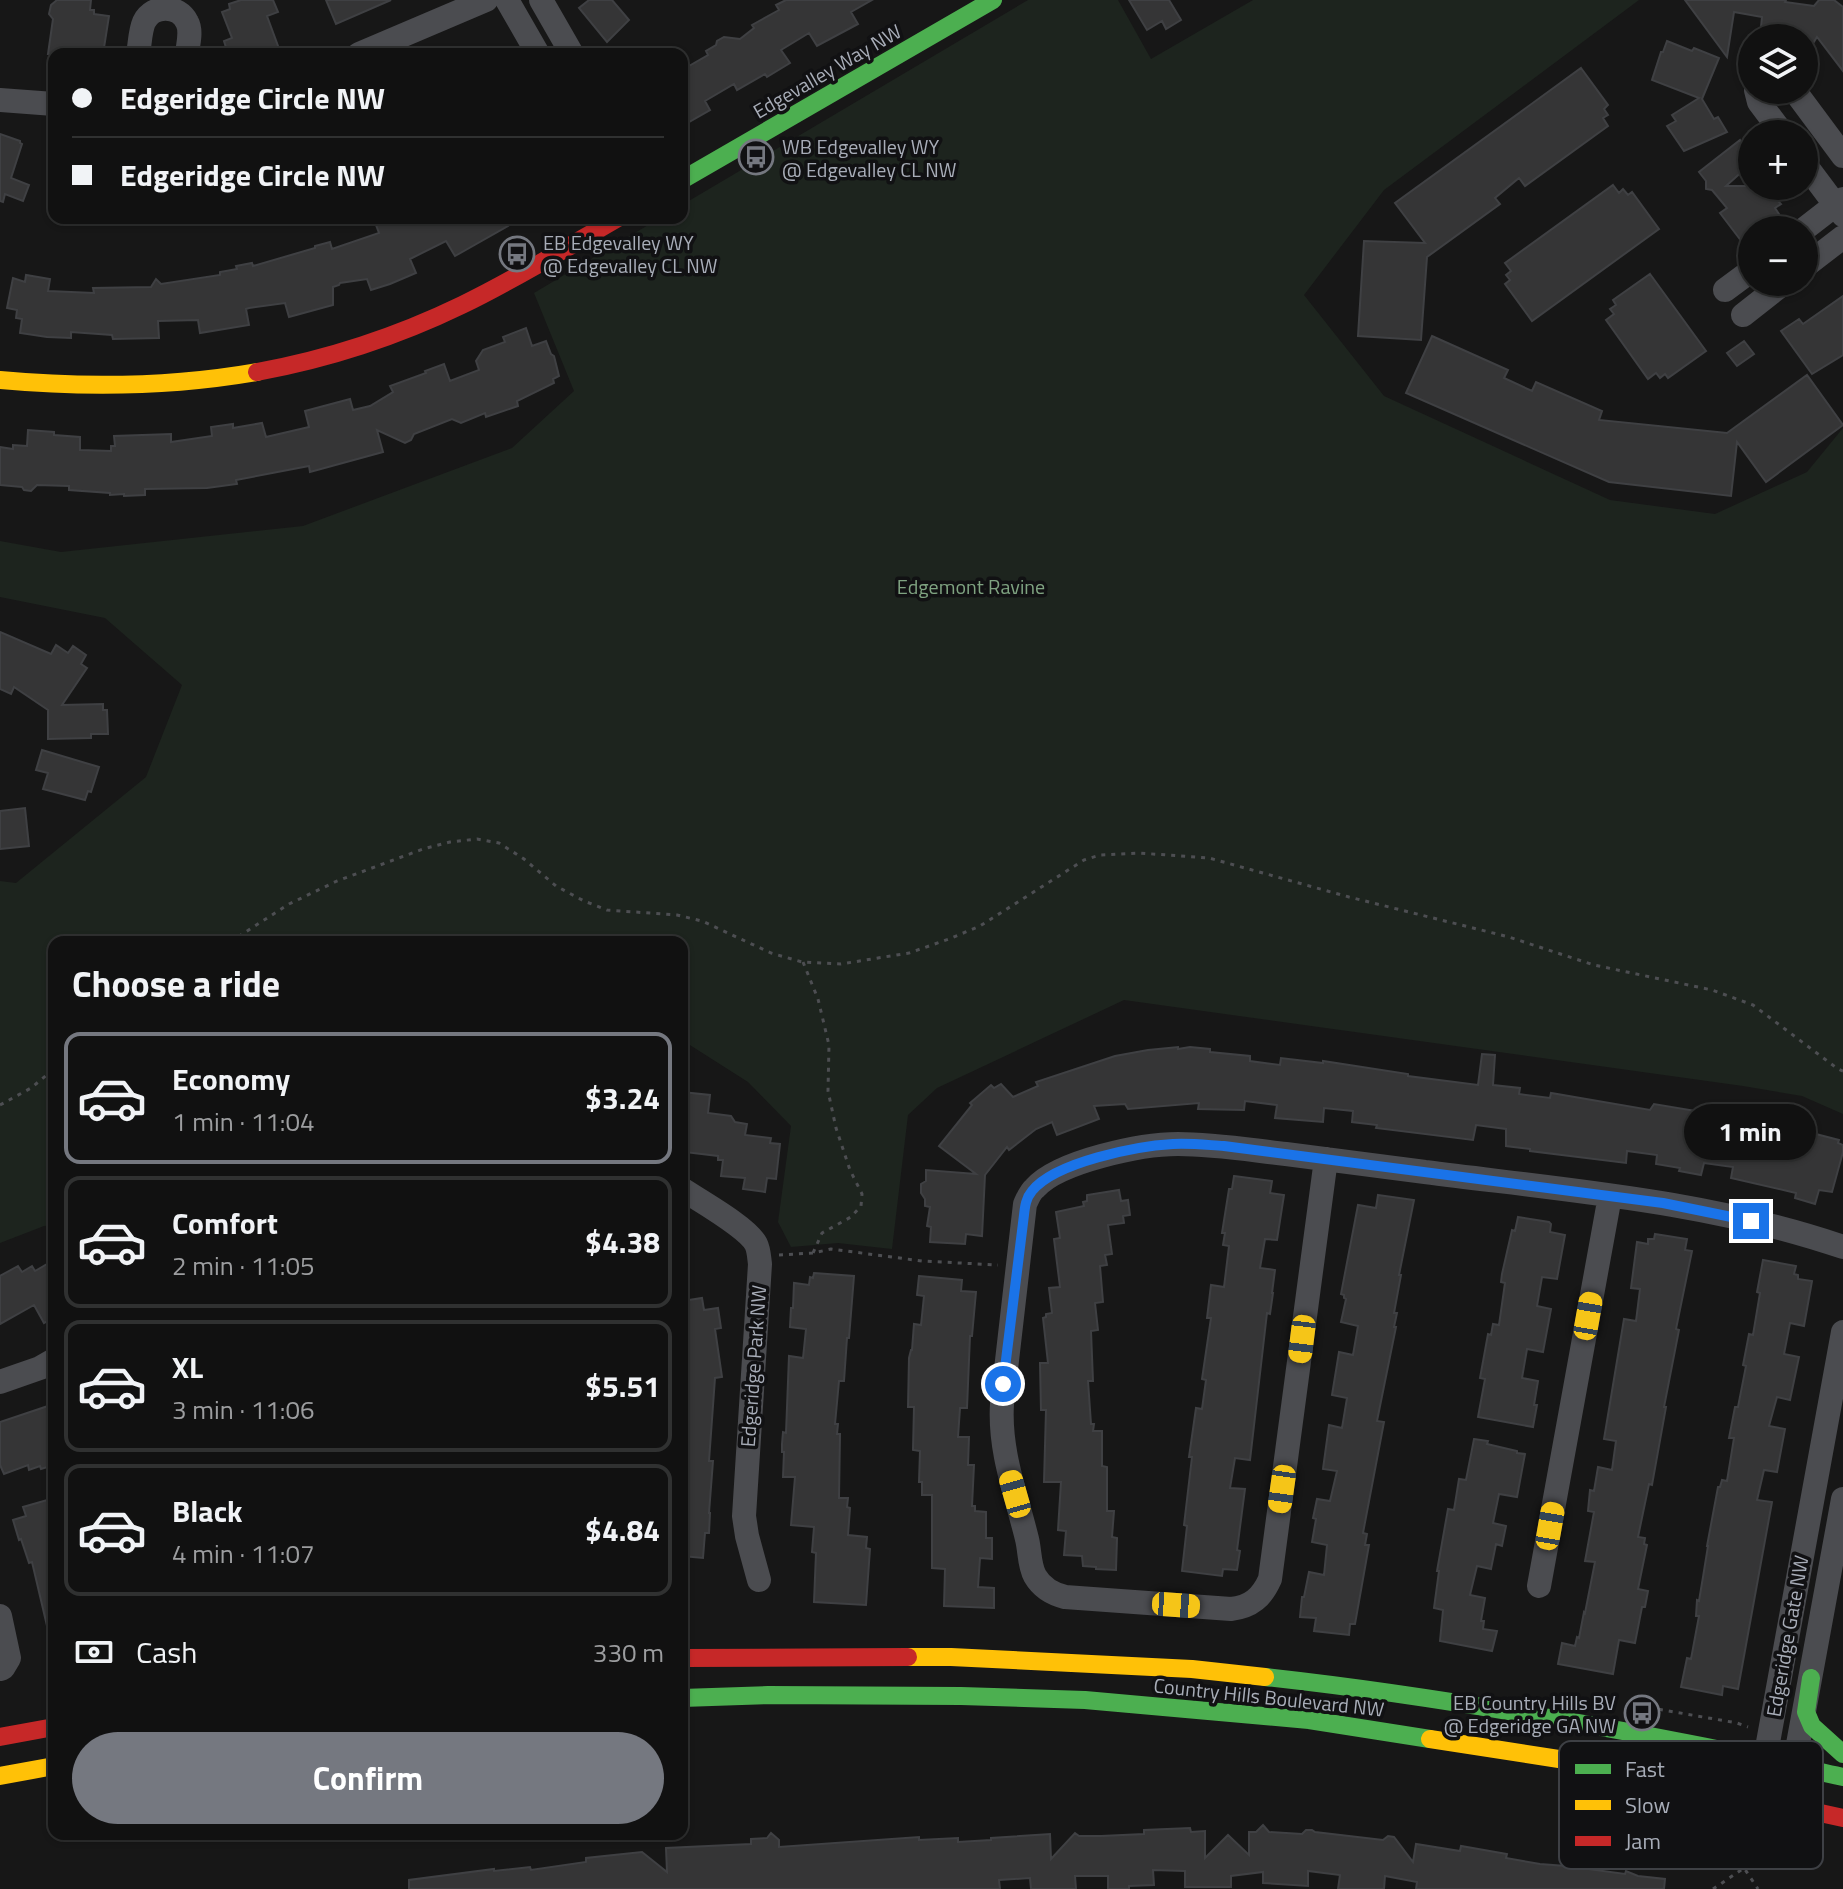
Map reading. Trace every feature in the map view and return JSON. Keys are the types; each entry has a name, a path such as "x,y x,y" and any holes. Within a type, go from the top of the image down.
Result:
{"main road":[{"name":"Edgevalley Way NW","path":"688,177 993,0"},
{"path":"0,380 60,386 152,385 302,362 415,326 459,306 607,224"},
{"name":"Country Hills Boulevard NW","path":"688,1658 951,1657 1192,1669 1463,1703 1678,1741"},
{"path":"1811,1678 1806,1712 1812,1726 1843,1754"},
{"name":"Country Hills Boulevard NW","path":"688,1698 842,1695 1054,1699 1309,1720 1559,1759"},
{"path":"0,1737 48,1728"},
{"path":"0,1776 48,1767"},
{"name":"Country Hills Boulevard NW","path":"1823,1773 1843,1777"},
{"name":"Country Hills Boulevard NW","path":"1823,1813 1843,1818"}],"street":[{"path":"373,48 486,0"},
{"path":"507,0 535,48"},
{"path":"541,0 569,48"},
{"path":"139,48 148,16 155,11 169,9 187,21 190,35 188,48"},
{"path":"0,100 48,104"},
{"path":"1804,104 1843,156"},
{"path":"1818,180 1840,206 1818,220"},
{"path":"1818,256 1843,237"},
{"path":"1725,290 1738,280"},
{"path":"1743,315 1767,296"},
{"path":"1326,1159 1270,1579 1266,1590 1248,1606 1231,1609 1065,1597 1044,1587 1035,1577 1031,1565 1030,1550 1009,1473 1001,1425 1003,1384 1025,1204 1028,1196 1043,1181 1073,1165 1140,1147 1176,1144 1224,1146 1326,1159 1663,1203 1775,1227 1843,1247"},
{"path":"688,1193 745,1232 755,1242 759,1252"},
{"path":"1539,1586 1610,1196"},
{"name":"Edgeridge Park NW","path":"759,1252 744,1516 759,1580"},
{"name":"Edgeridge Gate NW","path":"1768,1741 1843,1332"},
{"path":"0,1382 48,1363"},
{"name":"Edgeridge Gate NW","path":"1799,1741 1841,1510 1809,1515"},
{"path":"0,1616 9,1658 0,1669"}],"path":[{"path":"239,936 289,904 337,881 423,849 477,839 499,843 556,886 607,910 677,915 702,921 771,953 802,962 841,964 909,953 980,926 1084,860 1100,855 1139,853 1209,858 1349,897 1457,922 1594,965 1730,995 1753,1005 1843,1073"},
{"path":"802,962 818,999 829,1045 828,1091 836,1128 862,1194 861,1206 851,1217 822,1233 813,1253"},
{"path":"0,1105 31,1088 48,1074"},
{"path":"759,1252 785,1256 831,1249 922,1261 1017,1266"},
{"path":"1713,1889 1743,1869"},
{"path":"1745,1869 1758,1889"}],"green space":[{"name":"Edgemont Ravine","path":"1028,0 1118,0 1151,59 1253,0 1639,0 1384,190 1304,295 1384,396 1610,500 1715,514 1807,472 1843,428 1843,1114 1802,1096 1743,1086 1124,1000 937,1088 908,1115 892,1249 838,1243 791,1247 778,1222 791,1126 748,1082 688,1044 688,936 48,936 48,1226 0,1243 0,881 16,883 146,777 182,685 105,618 0,597 0,541 61,552 303,526 512,448 574,391 534,293 650,224 688,224 688,201"}],"building":[{"path":"57,0 91,0 90,10 94,10 94,14 109,16 104,48 49,48 53,19 49,14 51,5"},
{"path":"241,0 273,0 278,12 267,16 279,48 226,48 224,41 232,38 222,12 230,9 229,4"},
{"path":"326,0 391,0 336,24"},
{"path":"589,0 612,0 629,20 607,42 579,8"},
{"path":"786,0 872,0 851,12 858,24 817,46 809,33 781,50 790,63 737,90 734,84 705,101 710,110 688,123 688,67 708,55 706,51 724,37 740,39 754,28 752,25 779,10 776,5"},
{"path":"1129,0 1169,0 1181,20 1166,29 1162,21 1147,30"},
{"path":"1685,0 1786,0 1814,6 1819,0 1834,0 1843,7 1843,71 1818,38 1818,24 1761,24 1762,17 1734,12 1727,57"},
{"path":"1667,41 1719,58 1702,99 1714,119 1718,117 1727,132 1684,151 1667,126 1676,121 1672,115 1699,98 1652,80"},
{"path":"1581,68 1608,105 1604,109 1608,115 1603,118 1608,126 1525,186 1519,178 1495,198 1500,204 1427,257 1421,340 1358,336 1364,241 1425,243 1395,203"},
{"path":"0,134 22,144 11,178 29,185 23,201 5,194 3,202 0,201"},
{"path":"1738,142 1738,175 1726,186 1738,186 1738,200 1777,200 1781,204 1775,208 1779,214 1738,216 1738,237 1720,213 1727,208 1712,190 1706,189 1706,181 1699,172"},
{"path":"1613,185 1619,193 1623,189 1628,195 1632,192 1659,229 1532,321 1505,284 1510,280 1506,275 1511,271 1505,263"},
{"path":"511,224 455,256 446,241 410,259 416,273 390,284 371,290 367,279 340,283 333,287 333,305 289,317 285,303 246,309 249,325 200,333 198,320 158,321 159,338 113,339 112,335 71,332 71,338 47,337 20,333 22,319 16,318 17,310 7,308 13,278 25,282 26,275 50,279 48,291 94,293 93,288 151,287 156,279 161,284 220,275 220,272 237,269 236,266 252,263 253,266 330,242 332,249 379,233 376,225"},
{"path":"1650,274 1706,351 1668,378 1665,374 1660,378 1656,373 1648,379 1606,320 1614,314 1610,309 1616,305 1613,300"},
{"path":"1843,296 1843,355 1812,374 1781,331 1799,319 1803,324"},
{"path":"526,328 532,346 546,341 554,356 559,376 553,379 554,383 517,401 518,406 486,417 485,413 461,423 452,419 414,434 405,443 377,430 383,452 310,472 309,466 236,480 237,484 145,489 145,495 110,495 69,490 69,486 37,485 31,491 0,485 0,447 13,449 13,445 27,446 28,430 80,437 80,450 111,451 111,446 115,446 114,436 171,434 171,442 212,436 211,427 233,424 233,428 262,423 266,437 309,427 305,411 350,399 353,410 370,406 393,392 390,386 444,364 450,381 479,370 476,361 483,350 505,342 503,337"},
{"path":"1432,336 1508,370 1504,378 1532,391 1536,382 1602,411 1599,420 1727,433 1807,375 1843,425 1766,482 1737,442 1731,496 1609,482 1406,393"},
{"path":"1744,341 1754,354 1737,366 1727,353"},
{"path":"0,632 51,654 56,645 68,653 73,646 86,655 81,664 87,668 62,705 103,704 103,710 107,710 108,734 91,734 91,738 48,739 48,710 14,687 11,694 0,689"},
{"path":"42,750 99,767 85,800 43,789 48,773 36,770"},
{"path":"25,808 29,846 0,849 0,811"},
{"path":"1178,1047 1250,1056 1250,1061 1280,1065 1281,1058 1323,1061 1478,1085 1482,1054 1495,1055 1493,1085 1520,1088 1519,1094 1550,1098 1551,1093 1650,1110 1654,1104 1726,1116 1726,1119 1784,1134 1785,1130 1839,1140 1843,1152 1832,1192 1819,1190 1815,1204 1795,1198 1796,1193 1731,1178 1733,1167 1704,1163 1701,1175 1656,1164 1657,1155 1627,1151 1626,1163 1530,1151 1506,1146 1506,1129 1476,1125 1473,1140 1376,1128 1377,1125 1352,1122 1353,1111 1324,1108 1323,1122 1275,1118 1277,1105 1245,1101 1244,1110 1198,1109 1199,1103 1128,1109 1125,1104 1094,1106 1099,1119 1057,1135 1052,1122 1036,1129 1009,1150 1007,1147 985,1175 982,1236 966,1234 965,1244 930,1242 931,1227 927,1226 930,1207 925,1206 921,1193 926,1170 976,1174 939,1146 972,1105 970,1103 991,1085 994,1088 1001,1084 1013,1097 1038,1086 1036,1082 1115,1056"},
{"path":"688,1093 710,1095 708,1113 731,1116 735,1122 747,1124 745,1135 771,1138 770,1143 780,1144 776,1179 767,1178 765,1192 743,1189 745,1178 721,1176 723,1160 718,1160 718,1156 688,1152"},
{"path":"1234,1176 1272,1181 1270,1193 1284,1195 1277,1240 1265,1239 1260,1268 1275,1270 1250,1460 1235,1458 1230,1488 1245,1489 1237,1570 1223,1569 1222,1576 1182,1571 1192,1457 1189,1457 1196,1408 1202,1409 1206,1380 1202,1379 1211,1318 1207,1318 1211,1285 1224,1287 1229,1246 1223,1245 1225,1233 1222,1233"},
{"path":"1119,1190 1121,1201 1128,1200 1130,1215 1123,1216 1124,1223 1108,1225 1112,1254 1105,1255 1107,1265 1100,1266 1103,1302 1095,1303 1098,1330 1091,1331 1093,1381 1088,1381 1091,1424 1094,1424 1093,1431 1102,1431 1102,1466 1107,1467 1107,1511 1114,1511 1112,1537 1117,1538 1116,1570 1083,1566 1082,1556 1064,1555 1066,1531 1058,1530 1061,1482 1044,1482 1046,1410 1041,1410 1040,1363 1048,1363 1043,1318 1052,1313 1049,1288 1060,1287 1054,1239 1060,1238 1056,1212 1084,1206 1087,1195"},
{"path":"1378,1195 1414,1200 1399,1275 1394,1313 1397,1313 1396,1327 1377,1421 1384,1422 1363,1533 1367,1534 1365,1545 1369,1545 1355,1624 1350,1624 1349,1635 1314,1631 1316,1618 1300,1617 1309,1572 1324,1575 1327,1545 1312,1542 1316,1519 1313,1518 1317,1499 1330,1501 1337,1471 1323,1469 1329,1425 1342,1428 1347,1398 1332,1395 1339,1352 1353,1355 1358,1326 1341,1322 1346,1299 1341,1294 1358,1205 1376,1208"},
{"path":"1518,1217 1549,1222 1550,1232 1565,1235 1557,1279 1542,1277 1537,1306 1551,1309 1543,1352 1527,1349 1522,1378 1538,1381 1533,1427 1478,1417 1485,1379 1480,1378 1488,1334 1491,1335 1493,1324 1499,1325 1505,1283 1501,1282 1502,1274"},
{"path":"1655,1234 1687,1239 1685,1250 1692,1251 1676,1329 1679,1330 1652,1485 1649,1484 1638,1537 1645,1538 1644,1544 1647,1545 1638,1589 1648,1591 1635,1643 1619,1640 1613,1674 1558,1664 1562,1643 1575,1646 1579,1638 1595,1562 1585,1561 1594,1512 1588,1511 1590,1490 1594,1491 1598,1467 1612,1470 1616,1441 1604,1439 1624,1319 1636,1321 1640,1289 1631,1288 1637,1242 1648,1244 1648,1239 1654,1239"},
{"path":"1763,1260 1796,1266 1794,1274 1798,1275 1798,1279 1812,1281 1804,1326 1790,1323 1784,1354 1799,1357 1790,1400 1777,1397 1769,1426 1785,1429 1777,1472 1764,1470 1757,1500 1772,1502 1738,1689 1723,1686 1722,1695 1681,1687 1687,1658 1691,1659 1699,1616 1696,1616 1697,1600 1718,1487 1722,1480 1727,1481 1734,1438 1729,1438 1746,1366 1743,1365 1749,1334 1753,1335"},
{"path":"48,1263 48,1321 44,1323 34,1305 0,1324 0,1276 18,1266 22,1272 32,1266 35,1271"},
{"path":"814,1273 854,1276 844,1381 839,1381 835,1424 838,1424 837,1434 840,1434 839,1498 848,1498 847,1507 850,1508 848,1535 867,1537 866,1548 870,1549 866,1605 814,1602 814,1527 791,1525 795,1477 783,1477 782,1444 783,1432 786,1433 789,1356 803,1358 806,1329 790,1327 794,1283 809,1285"},
{"path":"919,1276 962,1280 961,1291 976,1292 970,1336 967,1408 960,1408 958,1437 969,1437 968,1465 974,1465 972,1506 975,1506 975,1511 986,1512 986,1538 992,1538 992,1559 980,1558 978,1587 994,1588 994,1608 944,1606 945,1569 932,1568 932,1495 922,1495 922,1482 919,1482 920,1451 913,1450 914,1407 908,1407 909,1358 914,1324 921,1325 924,1296 917,1295"},
{"path":"702,1298 704,1310 718,1308 721,1328 715,1329 722,1377 715,1378 709,1461 713,1461 709,1533 705,1533 703,1558 688,1557 688,1300"},
{"path":"48,1406 48,1467 29,1470 28,1465 4,1474 0,1465 0,1422"},
{"path":"1474,1439 1525,1454 1517,1497 1499,1494 1493,1523 1506,1526 1502,1546 1496,1544 1491,1569 1477,1566 1470,1595 1485,1598 1481,1621 1484,1621 1483,1629 1497,1631 1492,1651 1440,1641 1443,1610 1434,1608 1448,1509 1454,1510 1459,1479 1466,1480"},
{"path":"48,1500 48,1630 32,1562 29,1563 13,1520 26,1516 23,1507"},
{"path":"1263,1825 1269,1832 1302,1834 1312,1830 1383,1840 1388,1836 1394,1837 1413,1862 1416,1844 1460,1851 1461,1846 1507,1854 1506,1858 1559,1865 1559,1869 1625,1874 1626,1871 1638,1876 1665,1879 1664,1889 1416,1889 1417,1882 1385,1876 1384,1889 1338,1889 1340,1875 1308,1871 1308,1886 1263,1883 1263,1872 1231,1876 1231,1887 1185,1887 1185,1871 1153,1870 1154,1885 1129,1886 1129,1889 1108,1889 1108,1876 1075,1876 1076,1889 1031,1889 1030,1878 999,1880 1000,1889 409,1889 409,1880 494,1869 530,1867 531,1870 586,1862 586,1858 642,1852 667,1872 666,1848 751,1844 751,1839 767,1838 771,1833 779,1840 779,1847 919,1837 919,1840 958,1838 958,1842 1050,1834 1051,1859 1075,1833 1079,1836 1101,1836 1190,1828 1191,1832 1205,1831 1205,1858 1228,1835 1249,1855 1249,1832 1256,1832"}],"traffic: fast":[{"path":"688,177 993,0"},
{"path":"1265,1677 1419,1697 1675,1741"},
{"path":"1811,1678 1806,1712 1812,1726 1843,1754"},
{"path":"688,1698 961,1696 1085,1700 1309,1720 1430,1739"},
{"path":"1823,1773 1843,1777"}],"traffic: slow":[{"path":"0,380 129,385 193,381 257,372"},
{"path":"908,1657 1192,1669 1265,1677"},
{"path":"1430,1739 1559,1759"},
{"path":"0,1776 48,1767"}],"traffic: jam":[{"path":"257,372 336,353 438,316 502,285 608,224"},
{"path":"688,1658 908,1657"},
{"path":"0,1737 48,1728"},
{"path":"1823,1814 1843,1818"}],"place":[{"name":"WB Edgevalley WY @ Edgevalley CL NW","path":"756,157"},
{"name":"EB Edgevalley WY @ Edgevalley CL NW","path":"517,254"},
{"name":"EB Country Hills BV @ Edgeridge GA NW","path":"1642,1713"}],"route":[{"path":"1003,1384 1028,1196 1043,1181 1073,1165 1140,1147 1176,1144 1224,1146 1663,1203 1751,1221"}]}
